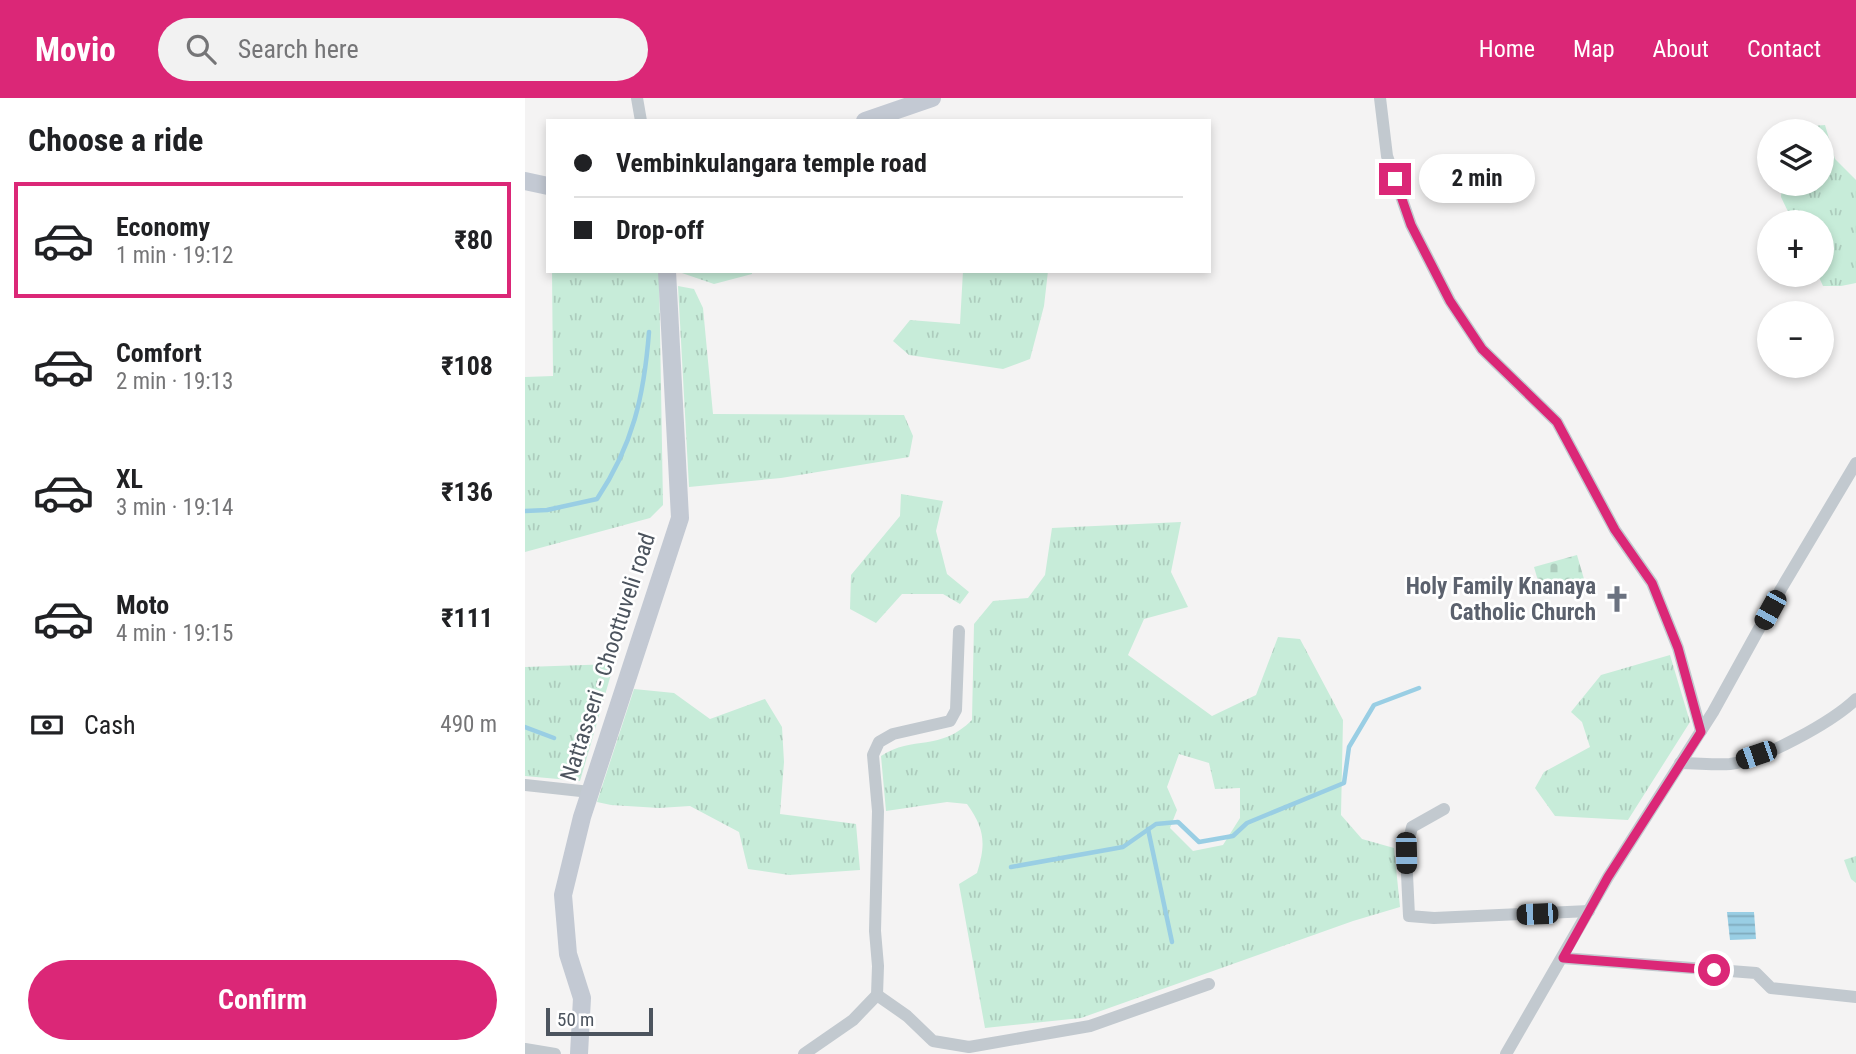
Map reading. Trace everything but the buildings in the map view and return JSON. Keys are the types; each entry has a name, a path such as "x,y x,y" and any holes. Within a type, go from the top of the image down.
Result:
{"main road":[{"path":"868,119 885,105 932,98"},
{"path":"525,181 546,186"},
{"name":"Nattasseri - Choottuveli road","path":"579,1054 582,998 568,954 563,895 582,817 680,518 667,273"}],"street":[{"path":"637,98 641,119"},
{"path":"1380,98 1388,156 1416,236 1450,301 1482,349 1557,422 1615,530 1652,583 1678,648 1701,732"},
{"path":"1506,1054 1608,877 1701,732 1856,463"},
{"path":"804,1054 853,1020 877,995 875,931 878,811 873,755 879,741 893,734 950,721 956,710 959,631"},
{"path":"1680,763 1732,764 1781,747 1843,712 1856,699"},
{"path":"525,785 590,792"},
{"path":"1444,809 1412,827 1406,853 1409,916 1434,918 1589,911"},
{"path":"1563,958 1756,973 1771,988 1856,997"},
{"path":"877,995 907,1016 933,1041 969,1047 1090,1026 1209,985"},
{"path":"525,1049 555,1054"}],"green space":[{"path":"1834,156 1856,180 1856,283 1834,286 1834,210 1787,210 1781,197 1834,196"},
{"path":"552,273 659,273 663,505 650,518 525,552 525,377 553,376"},
{"path":"682,273 752,273 752,274 714,284"},
{"path":"963,273 1048,273 1044,306 1030,359 1003,369 909,355 893,341 910,320 960,324"},
{"path":"678,286 694,289 703,308 713,414 904,415 913,436 909,457 781,478 689,487"},
{"path":"901,494 943,501 936,531 947,574 969,592 960,604 943,594 902,594 876,623 850,609 851,575 900,516"},
{"path":"1181,522 1171,572 1188,607 1144,619 1128,655 1212,716 1256,695 1278,637 1300,639 1343,720 1341,815 1362,839 1394,848 1400,907 1353,921 1081,1018 985,1028 959,884 977,873 983,845 977,821 967,804 947,802 886,811 881,756 904,746 949,736 972,720 974,624 993,601 1028,598 1045,575 1052,528","holes":["1179,754 1209,763 1215,789 1240,788 1240,818 1223,845 1193,851 1170,828 1177,810 1167,787"]},
{"path":"1577,555 1584,579 1541,591 1534,567"},
{"path":"1670,655 1690,722 1628,820 1555,816 1535,788 1544,772 1590,747 1582,722 1571,712 1601,675"},
{"path":"614,664 580,781 525,776 525,667"},
{"path":"634,689 674,693 710,719 765,699 782,727 784,762 780,814 856,824 860,870 789,875 748,869 739,832 690,806 659,808 597,802"},
{"path":"1856,856 1856,883 1851,879 1844,860"}],"water":[{"path":"1727,912 1754,912 1756,939 1730,940"}],"waterway":[{"path":"525,511 547,510 597,499 620,459 635,419 644,378 649,332"},
{"path":"1011,867 1123,847 1156,824 1178,822 1199,842 1233,836 1247,823 1344,783 1349,747 1374,705 1419,688"},
{"path":"525,727 554,738"},
{"path":"1148,829 1172,942"}],"place":[{"name":"Holy Family Knanaya Catholic Church","path":"1617,599"}],"route":[{"path":"1395,179 1411,225 1450,301 1482,349 1557,422 1615,530 1652,583 1678,648 1701,732 1608,877 1563,958 1714,970"}]}
